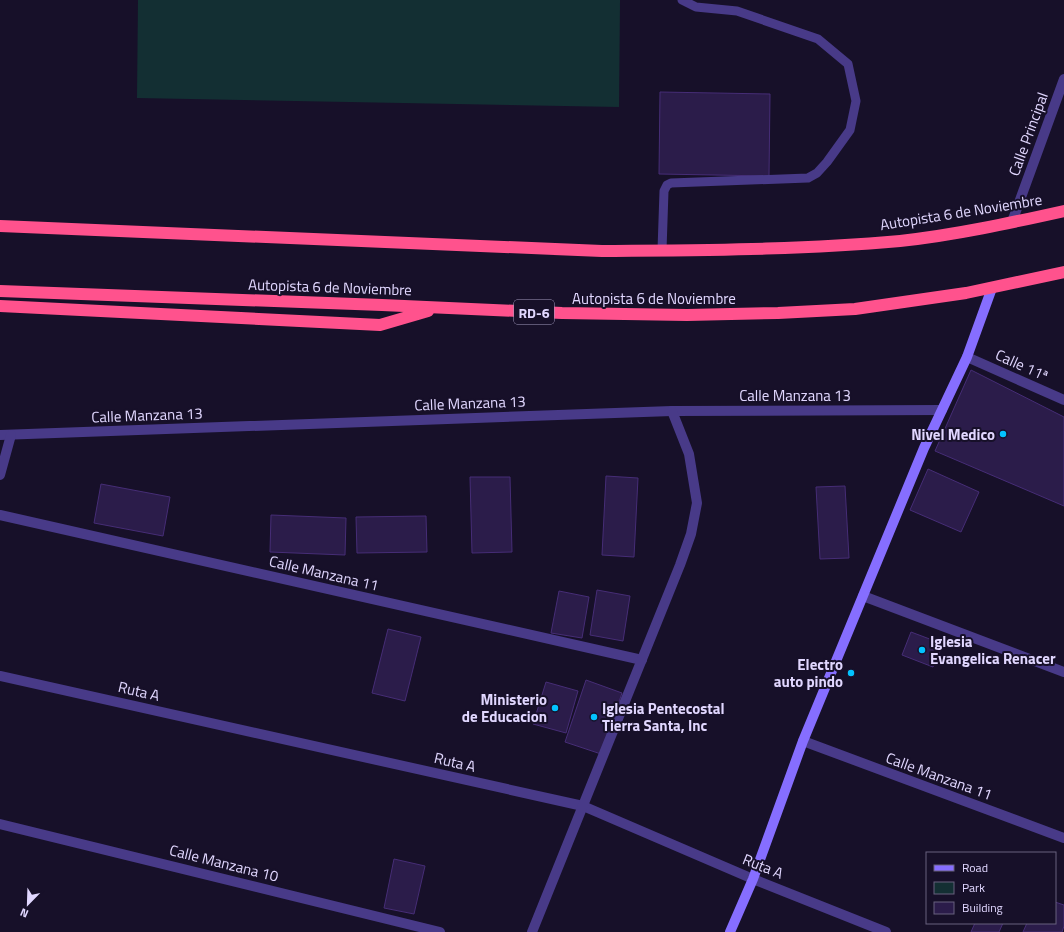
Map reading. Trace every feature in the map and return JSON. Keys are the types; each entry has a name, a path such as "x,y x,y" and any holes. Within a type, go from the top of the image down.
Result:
{"highway":[{"name":"Autopista 6 de Noviembre","path":"0,226 602,250 805,248 901,241 1012,222 1064,211"},
{"path":"0,220 49,228"},
{"name":"Autopista 6 de Noviembre","path":"0,290 593,314 687,315 778,313 855,308 966,293 1064,272"},
{"path":"0,306 380,325 438,308"}],"main road":[{"path":"730,932 753,879 803,741 924,448 967,357 992,288"}],"street":[{"name":"Calle Principal","path":"1012,222 1064,79"},
{"name":"Calle 11ª","path":"967,357 1064,400"},
{"name":"Calle Manzana 13","path":"0,435 672,411 942,410"},
{"path":"532,932 642,660 691,534 697,503 689,454 672,411"},
{"path":"0,475 11,435"},
{"name":"Calle Manzana 11","path":"0,515 642,660"},
{"path":"863,596 1064,672"},
{"name":"Ruta A","path":"0,676 583,806 753,879 886,932"},
{"name":"Calle Manzana 11","path":"803,741 1064,838"},
{"name":"Calle Manzana 10","path":"0,824 440,932"}],"lane":[{"path":"662,250 664,190 667,185 671,183 808,178 818,173 850,130 856,101 848,64 818,39 737,11 696,7 682,0"}],"green space":[{"path":"138,0 620,0 619,107 137,98"}],"building":[{"path":"660,92 770,94 769,176 659,174"},
{"name":"Nivel Medico","path":"971,370 1064,417 1064,506 935,451"},
{"path":"928,469 979,492 961,532 910,510"},
{"path":"606,476 638,478 634,557 602,555"},
{"path":"470,477 510,477 512,552 472,553"},
{"path":"101,484 170,497 163,536 94,523"},
{"path":"845,486 849,558 820,559 816,487"},
{"path":"271,515 346,518 345,555 270,552"},
{"path":"426,516 427,552 357,553 356,517"},
{"path":"597,590 630,596 623,641 590,635"},
{"path":"559,591 589,597 582,638 551,633"},
{"path":"388,629 421,637 405,701 372,693"},
{"name":"Iglesia Evangelica Renacer","path":"911,632 943,644 933,667 902,655"},
{"name":"Iglesia Pentecostal Tierra Santa, Inc","path":"586,680 622,693 601,754 565,742"},
{"name":"Ministerio de Educacion","path":"546,682 578,691 566,733 533,724"},
{"path":"394,859 425,866 414,914 384,908"},
{"path":"1056,902 1064,905 1064,926 1062,932 1023,932 1027,924 1056,924"},
{"path":"975,924 1003,924 999,932 971,932"}],"place":[{"name":"Nivel Medico","path":"1003,434"},
{"name":"Iglesia Evangelica Renacer","path":"922,650"},
{"name":"Electro auto pindo","path":"851,673"},
{"name":"Ministerio de Educacion","path":"555,708"},
{"name":"Iglesia Pentecostal Tierra Santa, Inc","path":"594,717"}]}
